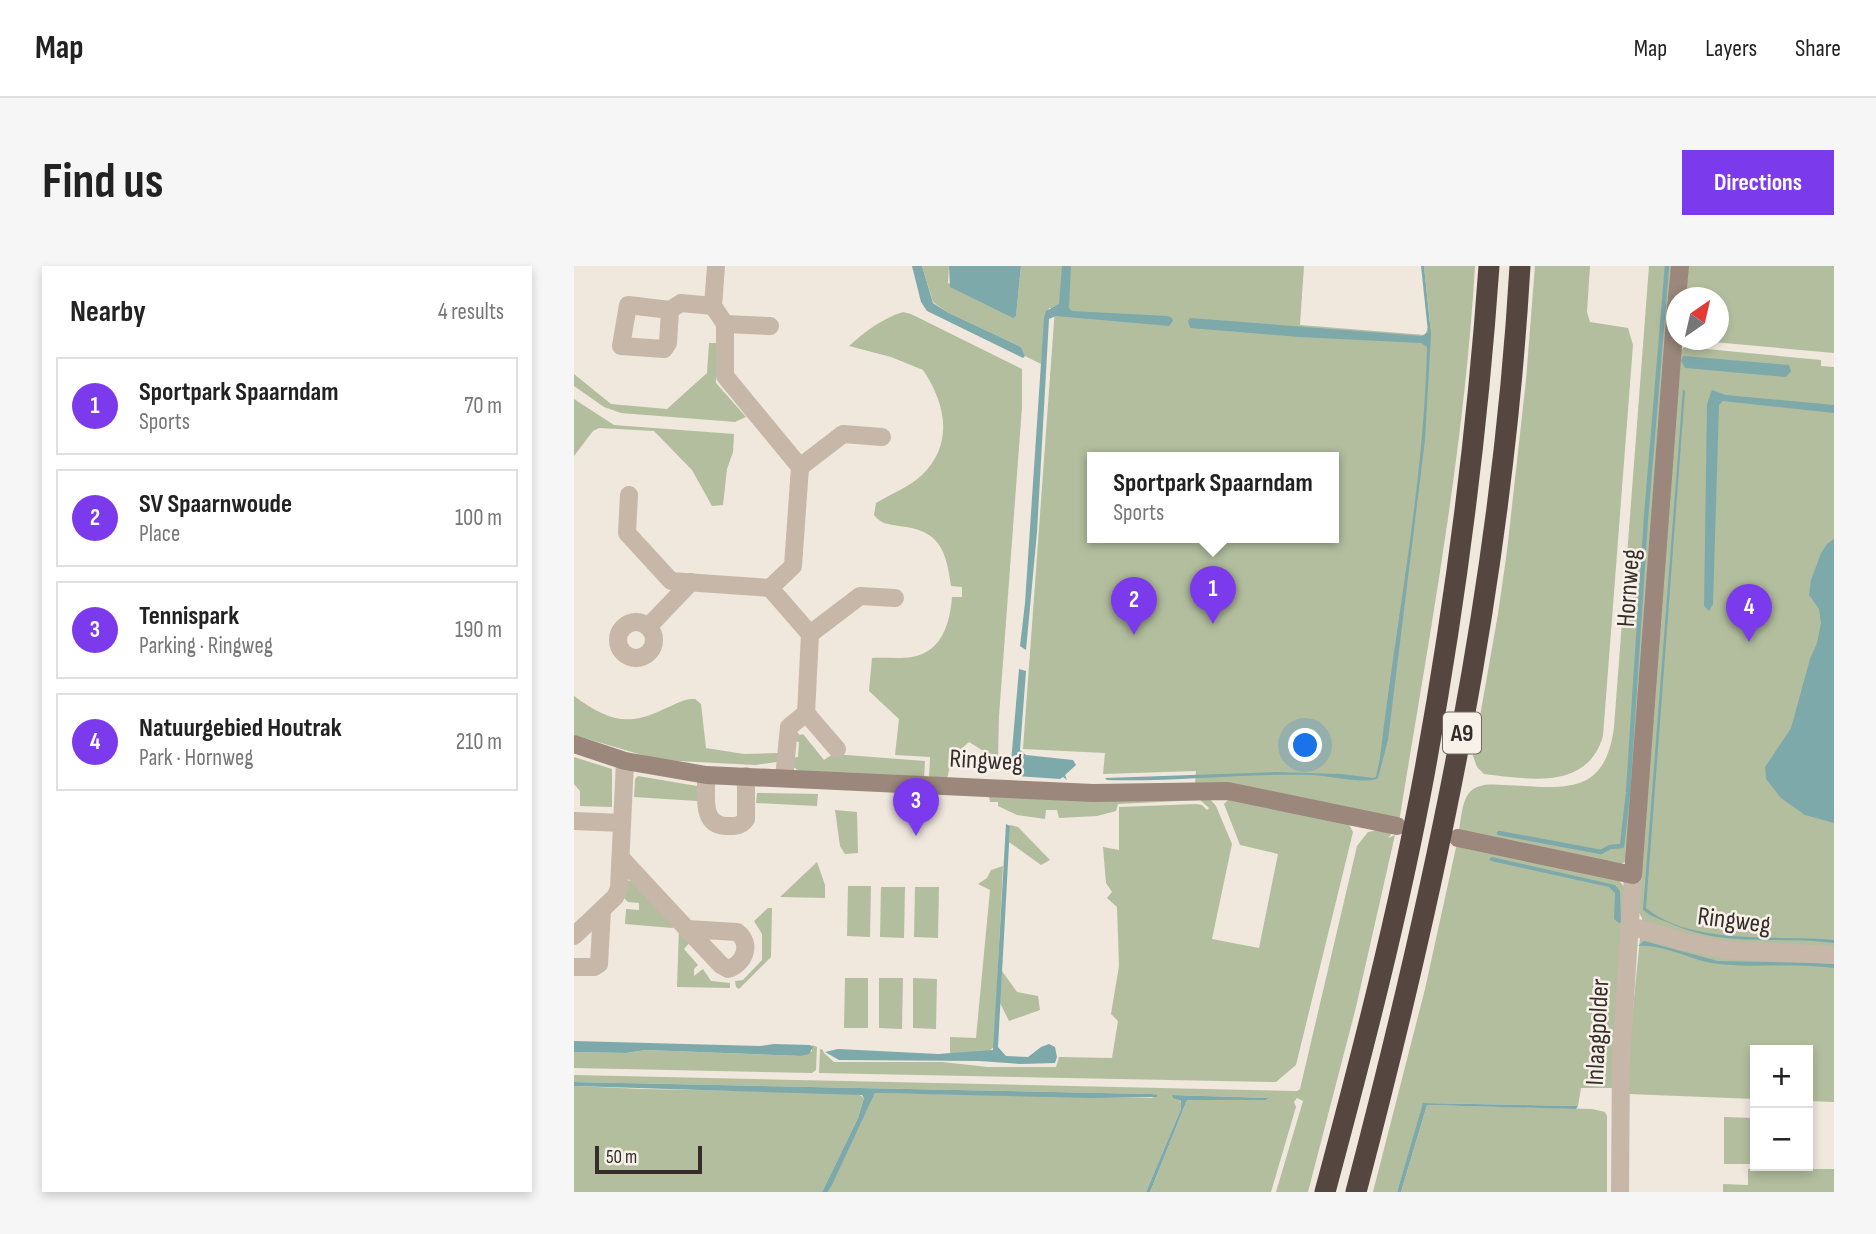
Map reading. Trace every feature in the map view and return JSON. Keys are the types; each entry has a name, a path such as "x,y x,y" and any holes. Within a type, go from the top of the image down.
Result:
{"highway":[{"name":"A9","path":"1325,1192 1360,1061 1424,776 1456,580 1481,385 1489,266"},
{"name":"A9","path":"1356,1192 1429,899 1481,624 1510,397 1520,266"}],"street":[{"path":"716,266 713,306 725,324 725,376 800,467 793,566 770,588"},
{"path":"1678,287 1679,266"},
{"path":"670,310 681,303 713,306"},
{"path":"725,324 770,326"},
{"name":"Hornweg","path":"1633,874 1673,350"},
{"path":"800,467 843,434 882,437"},
{"path":"629,495 627,533 671,581 770,588 810,634 806,713 837,749"},
{"path":"648,627 691,582"},
{"path":"810,634 860,596 895,598"},
{"path":"784,778 789,727 806,713"},
{"name":"Ringweg","path":"574,744 625,761 706,775 1093,793 1228,791 1397,826"},
{"path":"574,936 619,890 625,761"},
{"path":"706,775 707,816 712,823 719,826 736,826 746,819 746,776"},
{"path":"574,821 622,823"},
{"path":"1458,838 1633,874"},
{"path":"622,859 687,929"},
{"name":"Inlaagpolder","path":"1620,1192 1621,1061 1633,874"},
{"path":"574,967 594,967 599,964 601,910"},
{"name":"Ringweg","path":"1630,926 1681,941 1726,950 1834,955"}],"green space":[{"path":"922,266 949,266 948,283 1016,315 1021,266 1304,266 1300,325 1425,335 1430,322 1424,266 1475,266 1454,475 1399,822 1195,784 1196,771 1103,774 1105,753 1023,749 1055,308 1049,308 1041,364 1025,356 1021,347 947,312 933,302"},
{"path":"1535,266 1590,266 1587,312 1590,322 1628,328 1633,345 1603,736 1595,754 1584,766 1570,774 1537,779 1484,774 1477,767 1473,756 1507,551 1526,380"},
{"path":"1649,266 1674,266 1672,287 1666,287 1667,350 1627,861 1621,864 1458,835 1464,802 1476,787 1490,784 1561,787 1577,784 1590,778 1601,767 1609,750 1614,727"},
{"path":"1684,266 1834,266 1834,353 1729,343 1729,287 1683,287"},
{"path":"903,312 1022,369 1022,407 998,760 969,742 952,757 947,779 929,778 930,757 895,755 899,719 869,691 872,658 912,657 931,649 946,626 952,597 962,597 962,587 951,586 947,562 939,544 932,537 913,528 885,523 874,515 876,503 922,475 939,450 942,437 941,410 923,370 891,357 849,346 874,326"},
{"path":"709,343 716,343 716,383 746,417 735,422 621,413 604,407 574,386 574,374 611,404 667,409 707,373"},
{"path":"1716,350 1821,360 1821,366 1834,367 1834,1102 1813,1101 1813,1045 1750,1045 1750,1099 1628,1094 1630,1039 1642,918 1637,909 1680,351"},
{"path":"574,399 614,425 734,434 723,505 712,506 692,470 654,431 599,428 593,431 574,456"},
{"path":"574,696 607,715 627,719 651,715 683,701 695,699 701,704 706,748 744,754 779,753 777,762 755,765 659,760 574,735"},
{"path":"795,731 803,734 824,760 833,754 925,761 924,779 799,771 792,766 791,758 798,757 799,742 793,741"},
{"path":"574,757 612,769 612,807 580,806 580,791 574,784"},
{"path":"638,776 697,786 697,801 634,797 635,779"},
{"path":"757,793 818,794 817,806 756,803"},
{"path":"989,797 1208,797 1216,806 1232,844 1212,939 1259,948 1278,854 1240,845 1224,804 1231,797 1348,823 1353,832 1296,1065 1276,1082 819,1073 820,1049 834,1062 942,1062 988,1067 1056,1067 1059,1057 1112,1058 1118,1021 1111,1014 1119,966 1117,907 1107,898 1112,892 1106,883 1103,847 1119,850 1119,807 1196,804 1207,810 1209,808 1200,800 1118,804 1116,811 1097,816 1059,818 1057,810 1046,810 1045,819 1017,815 998,806 998,802 990,802"},
{"path":"835,810 857,812 858,853 845,854 840,846"},
{"path":"1010,825 1018,827 1050,860 1041,865 1009,842"},
{"path":"1394,831 1388,838 1395,835 1356,1007 1308,1192 1276,1192 1303,1101 1297,1098 1271,1192 1150,1192 1187,1100 1270,1098 1173,1095 1181,1102 1181,1109 1146,1192 828,1192 875,1093 1153,1098 1151,1094 574,1082 574,1075 1297,1091 1300,1089 1357,846 1368,832"},
{"path":"1457,843 1618,879 1625,888 1613,1088 1581,1088 1578,1106 1424,1103 1397,1192 1373,1192 1425,989"},
{"path":"817,862 825,885 825,898 780,897"},
{"path":"1003,866 994,1047 988,1052 950,1054 950,1037 976,1038 990,890 978,884 987,878 991,870"},
{"path":"633,880 673,922 673,928 625,924 626,909 639,910 639,903 628,902 622,896 628,881"},
{"path":"848,886 871,886 870,937 847,936"},
{"path":"881,887 905,887 904,938 880,937"},
{"path":"915,887 939,887 938,938 914,937"},
{"path":"768,908 772,908 771,957 739,989 735,981 743,980 762,960 762,934 754,921"},
{"path":"679,928 691,941 684,949 698,965 694,969 694,976 703,969 711,981 730,983 730,988 677,987"},
{"path":"1002,971 1017,992 1038,996 1040,1010 1009,1021 1000,1003"},
{"path":"845,978 868,978 868,1028 844,1028"},
{"path":"879,978 903,978 902,1029 879,1028"},
{"path":"913,978 937,979 936,1029 913,1028"},
{"path":"812,1045 817,1047 816,1070 812,1073 574,1068 574,1052 626,1053 646,1050 801,1056 812,1051"},
{"path":"574,1086 857,1093 864,1098 858,1118 822,1192 574,1192"},
{"path":"1427,1105 1592,1109 1605,1112 1607,1192 1401,1192"},
{"path":"1724,1117 1750,1118 1750,1164 1724,1164"},
{"path":"1748,1169 1834,1169 1834,1192 1723,1192 1723,1184 1748,1185"}],"water":[{"path":"912,266 922,266 933,303 1021,347 1025,356 1023,358 927,311 921,302"},
{"path":"949,266 1021,266 1016,316 1013,318 950,287"},
{"path":"1062,266 1071,266 1069,308 1072,311 1167,316 1173,321 1169,326 1056,316 1049,319 1037,532 1026,650 1020,646 1044,318 1046,311 1059,304"},
{"path":"1421,266 1424,266 1431,334 1425,440 1388,740 1378,778 1365,780 1285,775 1107,780 1105,778 1276,772 1376,777 1415,501 1427,347 1421,343 1190,328 1188,321 1190,318 1422,336 1428,332"},
{"path":"1683,356 1789,365 1791,371 1786,377 1685,368 1681,361"},
{"path":"1683,389 1685,391 1646,908 1664,920 1707,933 1822,939 1834,940 1834,943 1709,936 1688,930 1655,917 1643,910"},
{"path":"1712,390 1726,395 1834,405 1834,413 1723,401 1719,405 1713,604 1709,611 1704,606 1707,404"},
{"path":"1834,539 1834,823 1805,815 1781,798 1766,779 1765,767 1791,728 1817,643 1821,623 1819,609 1809,595 1811,580 1821,553"},
{"path":"1019,669 1026,671 1020,750 1026,755 1073,760 1076,765 1065,775 1067,780 1063,777 1060,779 1013,774 1011,762"},
{"path":"1006,824 1010,826 998,1047 1006,1056 1028,1057 1049,1044 1055,1047 1055,1063 839,1060 825,1052 838,1049 938,1054 993,1050"},
{"path":"1492,857 1615,885 1620,891 1621,922 1614,919 1615,893 1609,887 1491,861 1489,859"},
{"path":"1644,941 1718,961 1822,963 1834,964 1834,968 1718,964 1658,948 1638,946"},
{"path":"574,1041 813,1047 809,1054 801,1056 646,1050 626,1053 574,1052"},
{"path":"574,1082 1151,1094 1157,1097 875,1093 832,1185 828,1192 822,1192 858,1118 864,1098 862,1095 574,1086"},
{"path":"1172,1095 1270,1098 1187,1100 1150,1192 1146,1192 1181,1109 1181,1101"},
{"path":"1423,1103 1578,1106 1576,1109 1427,1105 1401,1192 1397,1192"}],"waterway":[{"path":"1499,833 1601,852 1610,847 1622,846 1667,266"}],"place":[{"name":"Sportpark Spaarndam","path":"1213,624"},
{"name":"SV Spaarnwoude","path":"1134,635"},
{"name":"Natuurgebied Houtrak","path":"1749,642"},
{"name":"Tennispark","path":"916,836"}]}
